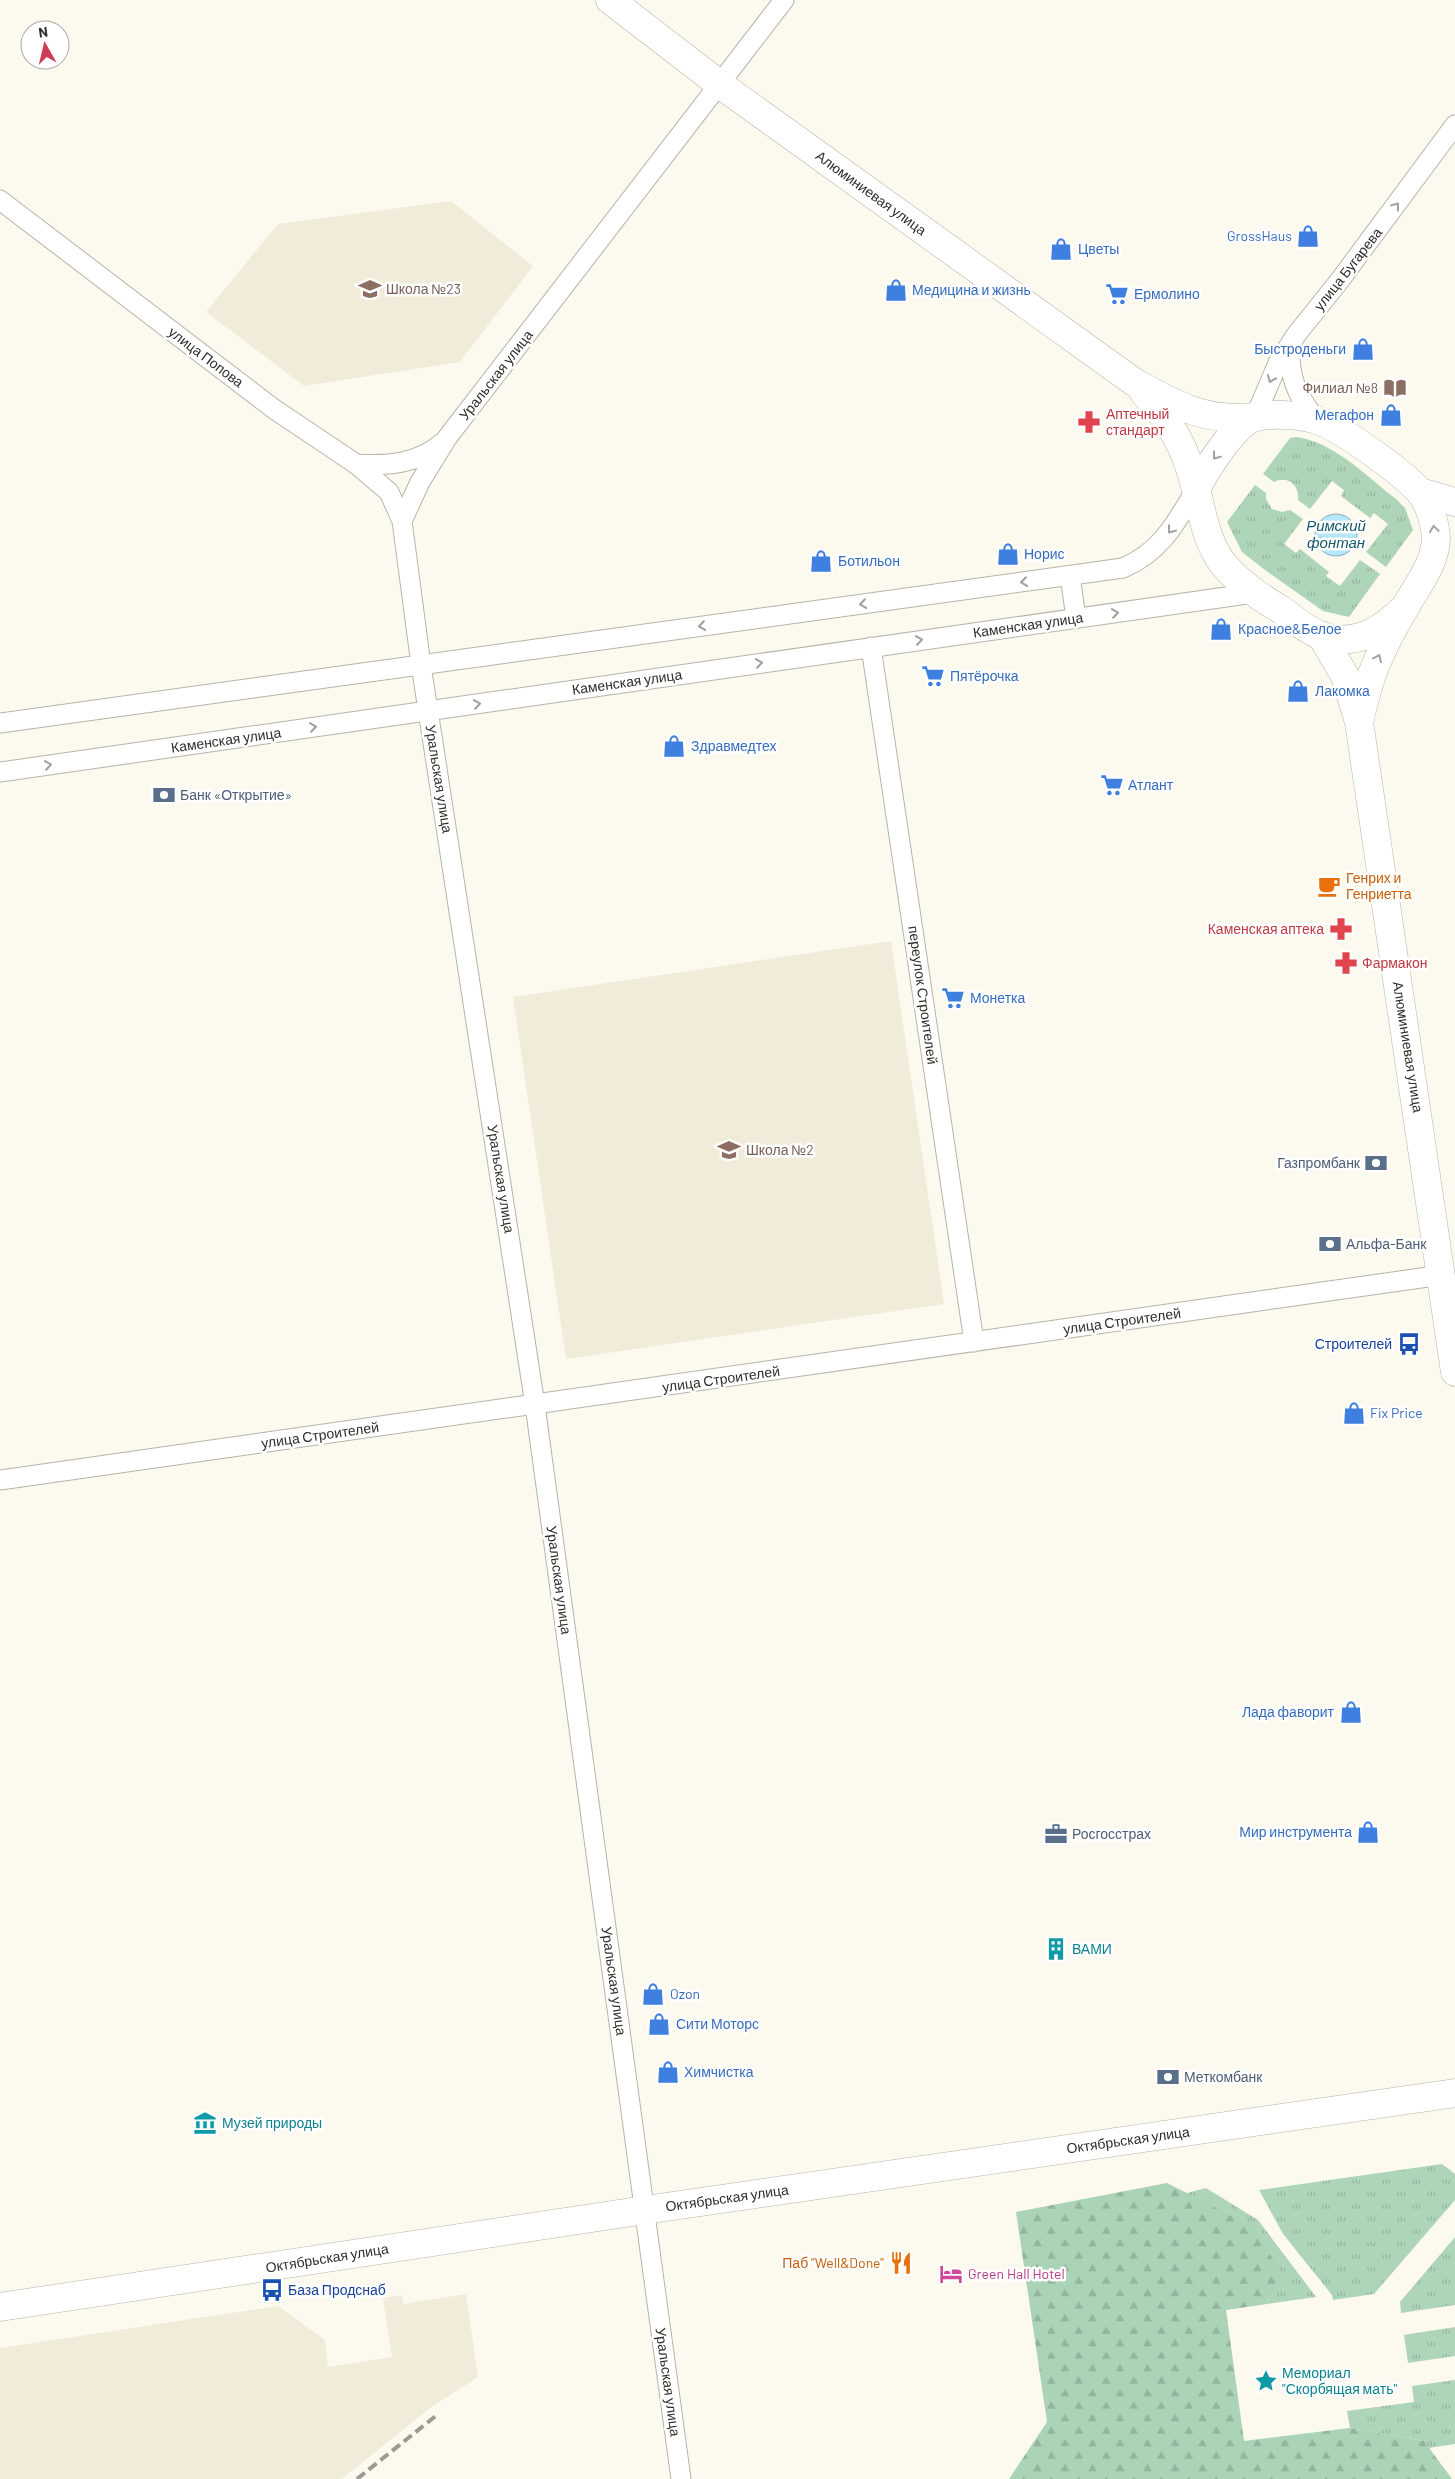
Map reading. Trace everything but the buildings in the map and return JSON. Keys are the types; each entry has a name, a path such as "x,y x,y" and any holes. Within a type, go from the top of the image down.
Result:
{"main road":[{"name":"Алюминиевая улица","path":"610,0 718,83 1134,382"},
{"path":"1134,382 1200,415 1218,418 1300,416 1318,420 1334,428 1377,457 1420,492 1455,502"},
{"path":"1134,382 1173,428 1190,466 1208,535 1221,560 1254,593 1321,636 1345,676 1360,722"},
{"path":"1196,488 1213,459 1226,442 1243,425 1255,417"},
{"path":"1360,722 1374,666 1433,556 1436,538 1434,522 1420,492"},
{"path":"1425,574 1455,553"},
{"path":"1321,636 1349,639 1366,636 1390,622 1406,606"},
{"name":"Алюминиевая улица","path":"1360,722 1455,1372"},
{"name":"Октябрьская улица","path":"0,2308 645,2210 1455,2093"}],"street":[{"name":"Уральская улица","path":"682,2479 535,1405 421,665 402,521 420,482 447,438 718,83 784,0"},
{"name":"улица Бугарева","path":"1255,417 1278,364 1291,342 1346,273 1455,125"},
{"name":"улица Попова","path":"0,200 274,409 356,464 389,492 402,521"},
{"path":"1291,342 1290,364 1292,379 1299,396 1318,420"},
{"path":"356,464 379,465 408,461 434,449 447,438"},
{"path":"0,723 1123,568 1150,554 1176,522 1196,488"},
{"path":"1070,576 1076,618"},
{"name":"Каменская улица","path":"0,772 1254,593"},
{"name":"переулок Строителей","path":"871,647 974,1342"},
{"name":"улица Строителей","path":"0,1480 1442,1275"}],"shaded area":[{"name":"Школа №23","path":"451,201 533,266 460,362 304,386 206,312 278,224"},
{"name":"Школа №2","path":"891,941 944,1304 566,1359 513,997"},
{"path":"466,2294 478,2377 430,2408 342,2479 0,2479 0,2348 278,2306 325,2340 328,2367 392,2357 383,2298 402,2295 404,2304"}],"green space":[{"path":"1296,437 1310,440 1349,461 1405,508 1413,530 1386,567 1366,552 1388,524 1374,513 1370,518 1341,496 1344,490 1332,481 1310,509 1298,500 1297,490 1292,483 1284,480 1274,482 1263,474 1290,438"},
{"path":"1255,485 1266,493 1266,499 1272,509 1282,512 1290,510 1303,519 1284,544 1296,553 1300,549 1329,572 1326,576 1340,586 1360,560 1380,574 1349,617 1323,611 1242,552 1227,522"},
{"path":"1442,2164 1455,2174 1455,2200 1374,2294 1333,2300 1332,2295 1283,2234 1259,2190"},
{"path":"1167,2183 1255,2228 1285,2280 1268,2296 1267,2304 1226,2310 1244,2441 1350,2428 1424,2441 1452,2479 1009,2479 1047,2422 1016,2212"},
{"path":"1206,2188 1258,2220 1316,2297 1267,2304 1268,2296 1187,2193"},
{"path":"1455,2237 1455,2305 1401,2313 1400,2302"},
{"path":"1455,2327 1455,2356 1408,2363 1404,2335"},
{"path":"1455,2380 1455,2444 1429,2448 1424,2441 1350,2428 1347,2411 1414,2402 1412,2386"}],"water":[{"name":"Римский фонтан","path":"1340,514 1348,517 1354,523 1357,535 1354,547 1348,553 1332,556 1324,553 1318,547 1315,531 1318,523 1324,517"}],"railway":[{"path":"357,2479 437,2415"}],"place":[{"name":"GrossHaus","path":"1308,236"},
{"name":"Цветы","path":"1061,249"},
{"name":"Школа №23","path":"370,289"},
{"name":"Медицина и жизнь","path":"896,290"},
{"name":"Ермолино","path":"1117,294"},
{"name":"Быстроденьги","path":"1363,349"},
{"name":"Филиал №8","path":"1395,388"},
{"name":"Мегафон","path":"1391,415"},
{"name":"Аптечный стандарт","path":"1089,422"},
{"name":"Норис","path":"1008,554"},
{"name":"Ботильон","path":"821,561"},
{"name":"Красное&Белое","path":"1221,629"},
{"name":"Пятёрочка","path":"933,676"},
{"name":"Лакомка","path":"1298,691"},
{"name":"Здравмедтех","path":"674,746"},
{"name":"Атлант","path":"1112,785"},
{"name":"Банк «Открытие»","path":"164,795"},
{"name":"Генрих и Генриетта","path":"1329,886"},
{"name":"Каменская аптека","path":"1341,929"},
{"name":"Фармакон","path":"1346,963"},
{"name":"Монетка","path":"953,998"},
{"name":"Школа №2","path":"729,1150"},
{"name":"Газпромбанк","path":"1376,1163"},
{"name":"Альфа-Банк","path":"1330,1244"},
{"name":"Строителей","path":"1409,1344"},
{"name":"Fix Price","path":"1354,1413"},
{"name":"Лада фаворит","path":"1351,1712"},
{"name":"Мир инструмента","path":"1368,1832"},
{"name":"Росгосстрах","path":"1056,1834"},
{"name":"ВАМИ","path":"1056,1949"},
{"name":"Ozon","path":"653,1994"},
{"name":"Сити Моторс","path":"659,2024"},
{"name":"Химчистка","path":"668,2072"},
{"name":"Меткомбанк","path":"1168,2077"},
{"name":"Музей природы","path":"205,2123"},
{"name":"Паб \"Well&Done\"","path":"901,2263"},
{"name":"Green Hall Hotel","path":"951,2274"},
{"name":"База Продснаб","path":"272,2290"},
{"name":"Мемориал \"Скорбящая мать\"","path":"1266,2381"}]}
